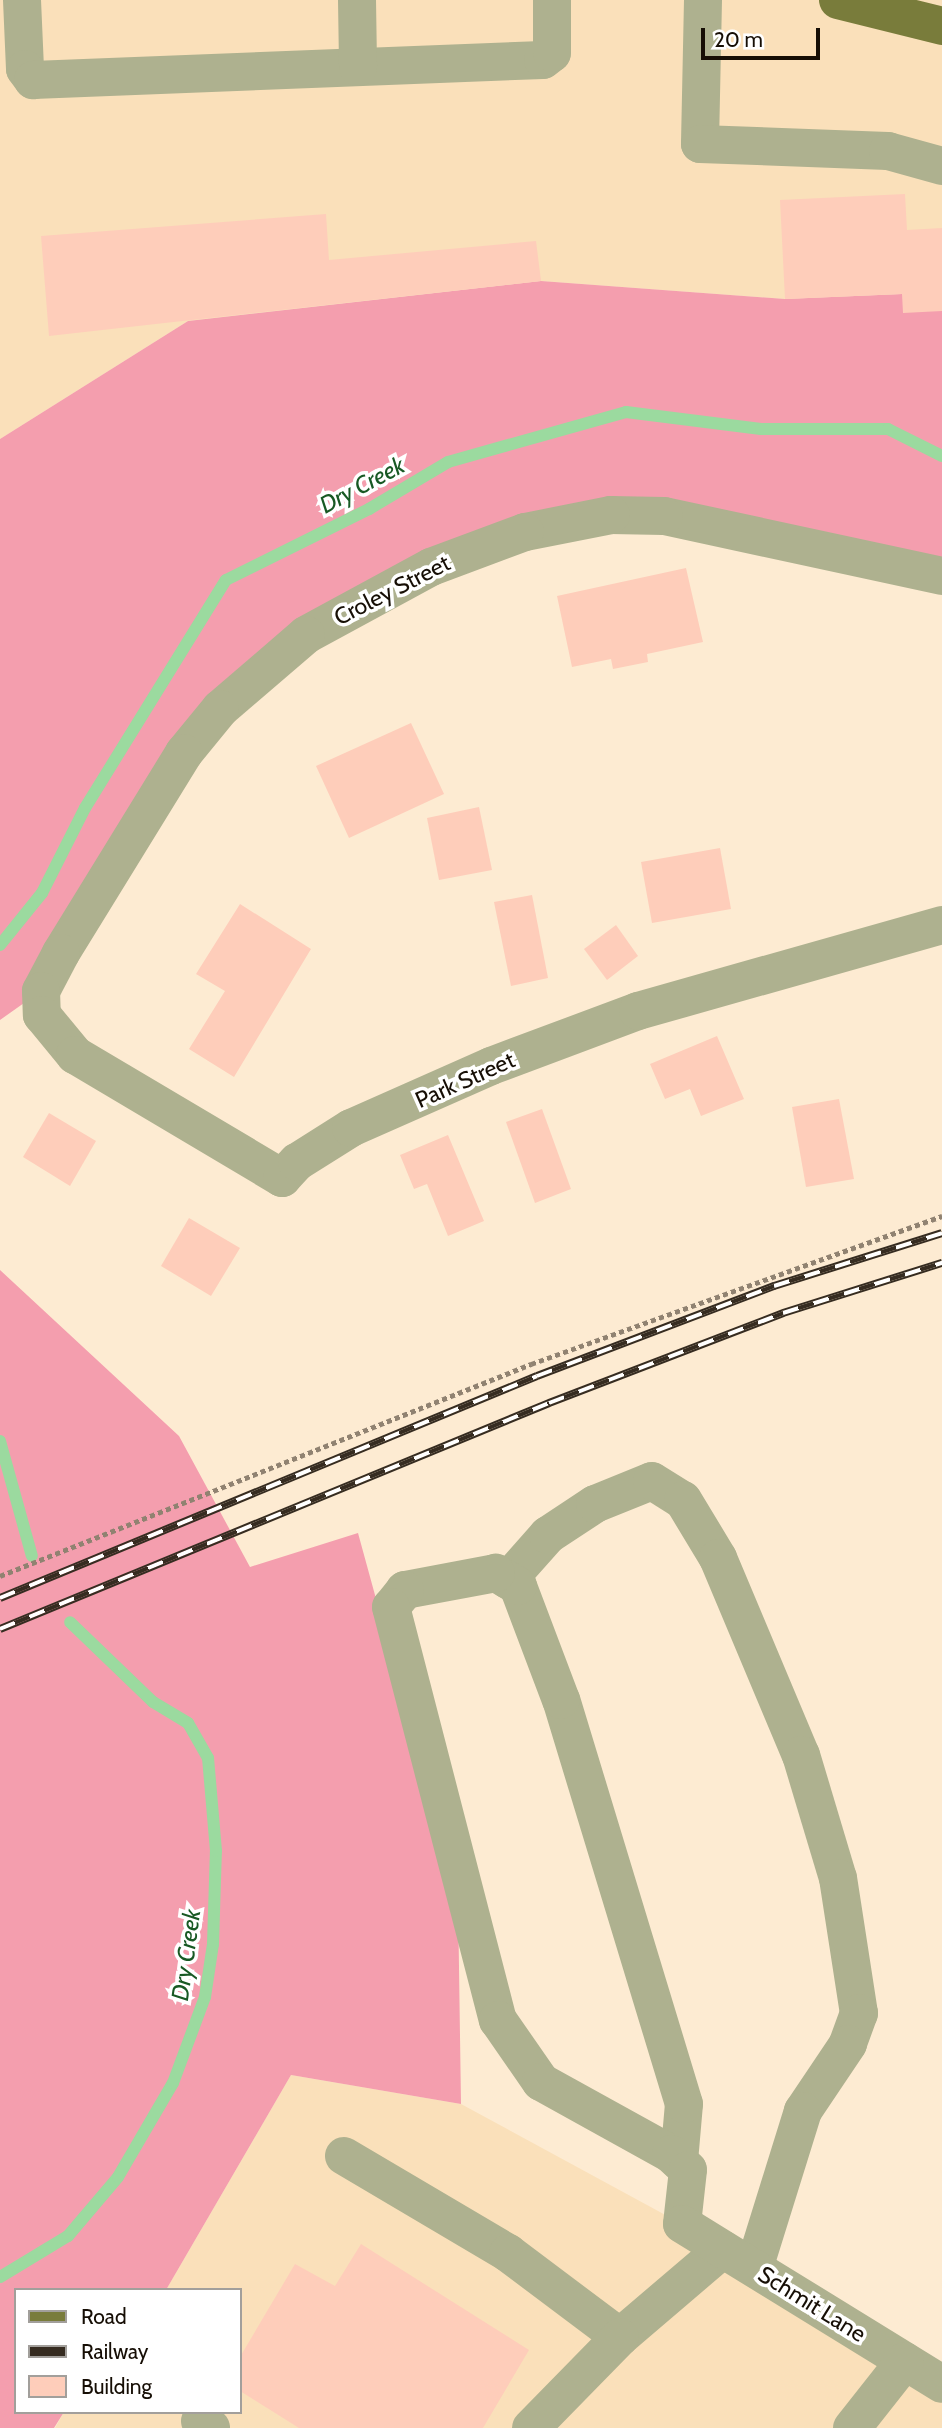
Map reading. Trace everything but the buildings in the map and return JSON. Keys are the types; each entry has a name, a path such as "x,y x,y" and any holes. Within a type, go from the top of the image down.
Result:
{"main road":[{"path":"838,0 942,26"}],"street":[{"path":"22,0 24,69 33,80 543,60 552,53 551,0"},
{"path":"357,0 358,67"},
{"path":"703,0 700,144 888,151 942,166"},
{"name":"Croley Street","path":"42,1015 41,992 61,953 184,753 263,667 318,628 431,567 525,532 611,515 710,522 942,576"},
{"name":"Park Street","path":"42,1015 75,1055 282,1178 297,1162 351,1128 491,1066 638,1011 942,925"},
{"path":"508,1580 548,1535 595,1504 652,1480 682,1500 718,1558 801,1755 838,1878 859,2013 848,2044 803,2111 739,2259 620,2337 531,2428"},
{"path":"496,1573 518,1586 561,1700 684,2104 679,2161 541,2082 498,2020 391,1607 405,1590 451,1578 496,1573"},
{"path":"344,2157 508,2252 620,2337"},
{"name":"Schmit Lane","path":"679,2161 688,2170 682,2224 942,2384"},
{"path":"852,2428 905,2361"}],"path":[{"path":"0,1576 531,1364 942,1216"}],"shaded area":[{"path":"0,0 942,0 942,311 903,313 902,294 785,299 541,281 188,321 0,439"},
{"path":"541,281 785,299 902,294 942,311 942,576 710,522 525,532 263,667 41,991 0,1020 0,439 188,321"},
{"path":"0,1270 179,1436 250,1567 358,1533 458,1898 461,2104 291,2075 167,2288 14,2288 14,2414 63,2414 54,2428 0,2428"},
{"path":"291,2075 461,2104 682,2224 942,2384 942,2428 55,2428 63,2414 242,2414 242,2288 167,2288"}],"waterway":[{"name":"Dry Creek","path":"0,945 42,893 85,808 226,580 369,509 448,462 626,412 761,429 888,429 942,456"},
{"name":"Dry Creek","path":"0,1441 32,1556"},
{"name":"Dry Creek","path":"0,2277 68,2236 118,2177 173,2083 205,1997 213,1944 216,1851 208,1758 188,1723 153,1702 70,1622"}],"railway":[{"path":"0,1598 537,1376 774,1286 942,1233"},
{"path":"0,1629 549,1403 783,1313 942,1263"}]}
